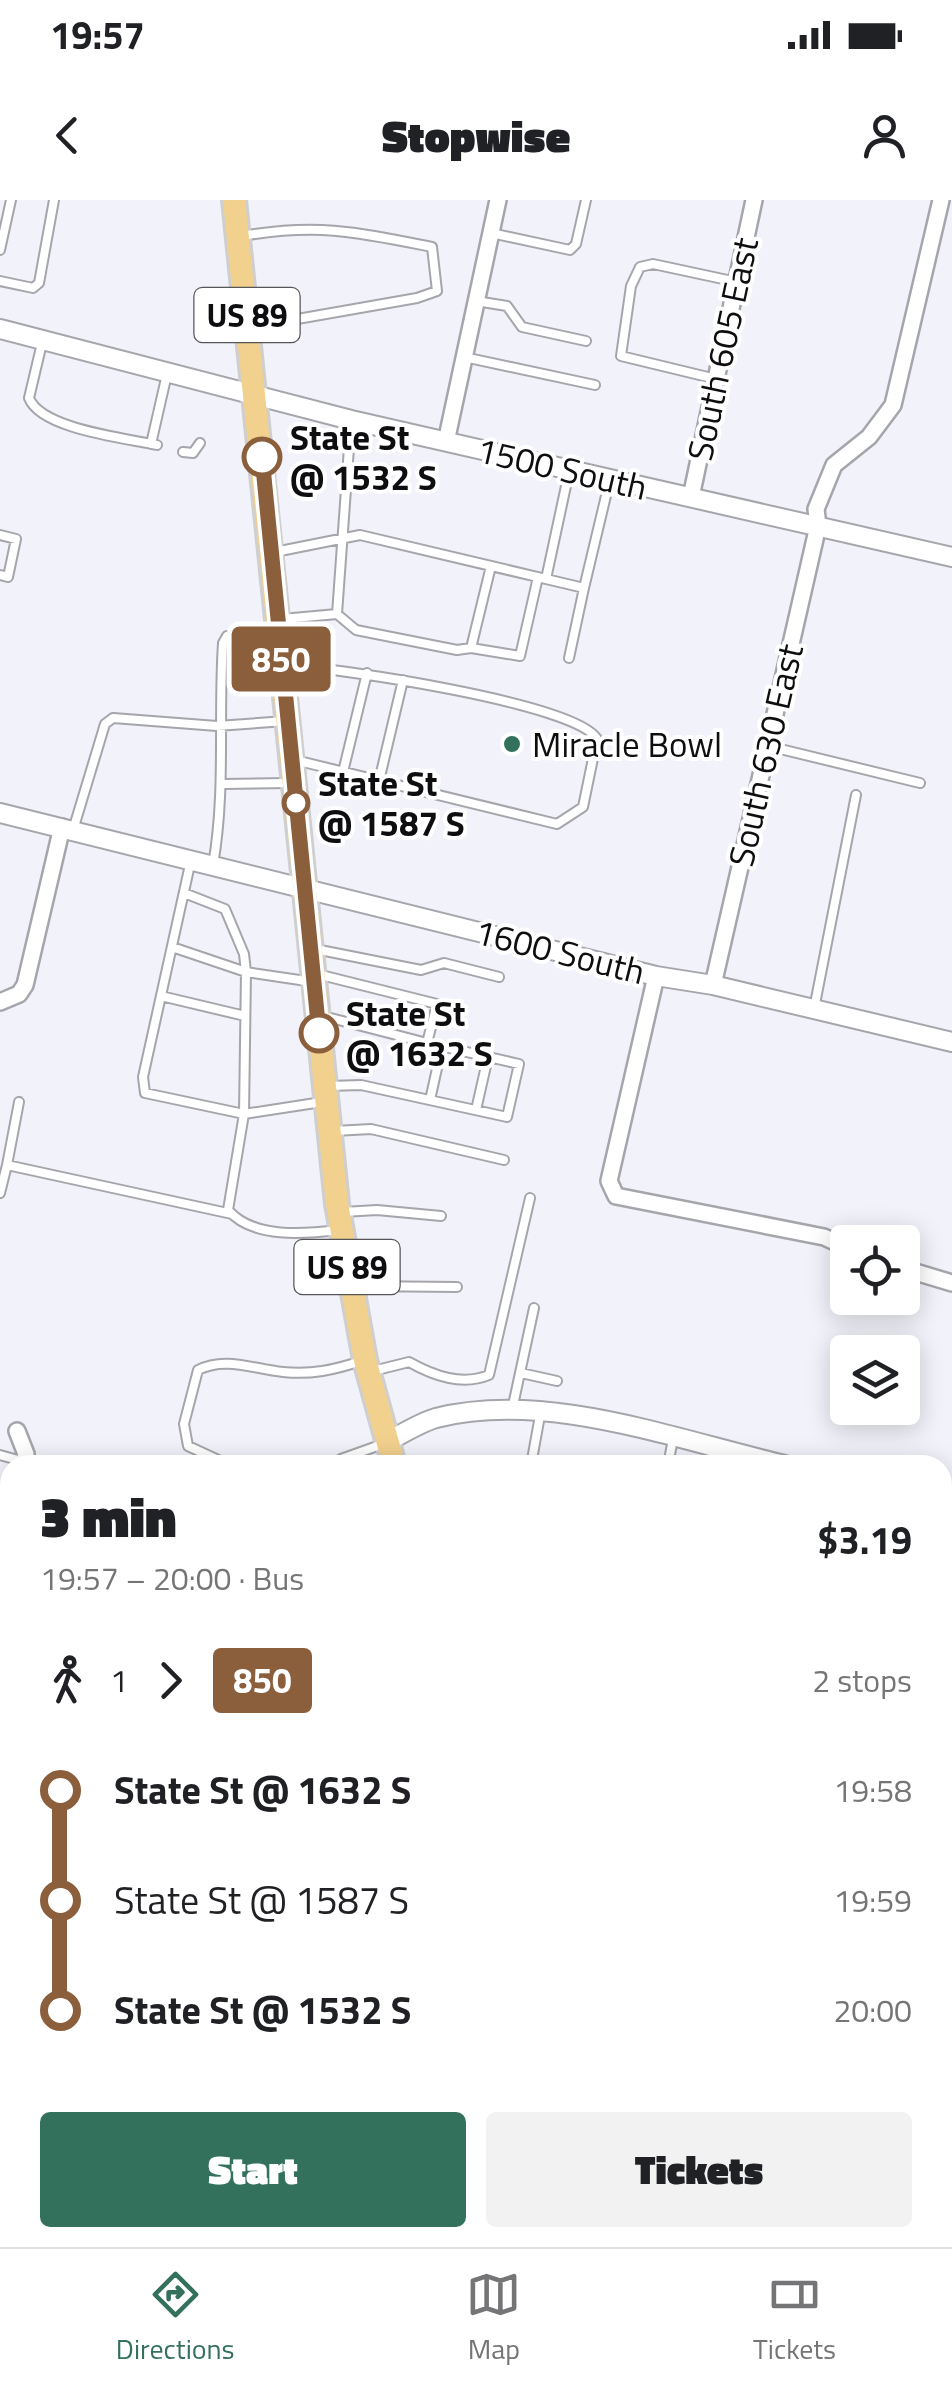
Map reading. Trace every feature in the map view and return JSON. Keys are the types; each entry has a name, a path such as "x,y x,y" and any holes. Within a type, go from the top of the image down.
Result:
{"main road":[{"name":"US 89","path":"234,200 340,1221 367,1366 390,1454"}],"street":[{"path":"446,442 498,200"},
{"name":"South 605 East","path":"691,497 754,200"},
{"name":"South 630 East","path":"713,985 818,526 816,509 834,465 869,437 893,405 941,200"},
{"name":"1500 South","path":"0,329 352,420 952,557"},
{"name":"1600 South","path":"0,813 656,976 713,985 952,1042"},
{"path":"0,1002 19,994 25,985 68,828"},
{"path":"656,976 610,1180 616,1196 830,1240"},
{"path":"920,1273 952,1282"},
{"path":"390,1454 432,1419 541,1410 742,1455"},
{"path":"17,1431 26,1455"}],"lane":[{"path":"0,250 11,200"},
{"path":"0,280 33,288 39,284 54,200"},
{"path":"491,233 570,250 576,244 586,200"},
{"path":"238,237 308,228 432,246 437,291 248,327"},
{"path":"716,379 620,356 631,286 640,267 653,264 736,282"},
{"path":"476,301 507,306 522,327 586,341"},
{"path":"43,339 29,398 34,409 57,422 154,445 168,370"},
{"path":"464,357 595,386"},
{"path":"337,614 352,420"},
{"path":"183,452 193,453 200,443"},
{"path":"337,614 356,630 457,650 471,648 520,656 569,470"},
{"path":"569,658 610,479"},
{"path":"0,535 16,539 8,577 0,576"},
{"path":"271,554 344,536 584,588"},
{"path":"471,648 491,566"},
{"path":"213,865 224,784 218,726 227,636 337,614"},
{"path":"282,664 403,680 586,725 597,739 586,801 578,814 558,824 292,759"},
{"path":"344,772 366,673"},
{"path":"379,781 403,680"},
{"path":"68,828 105,724 113,718 218,726 287,721"},
{"path":"768,746 920,783"},
{"path":"224,784 294,783"},
{"path":"814,1009 856,795"},
{"path":"191,860 142,1077 146,1093 244,1114 360,1084 506,1117 519,1064 317,1015"},
{"path":"184,892 225,910 244,954 244,1114 228,1210 232,1214"},
{"path":"172,947 246,972 314,977 437,1004 427,1043"},
{"path":"311,948 421,970 444,963 499,976"},
{"path":"161,996 245,1016"},
{"path":"430,1100 442,1046"},
{"path":"476,1110 488,1057"},
{"path":"0,1193 19,1102"},
{"path":"330,1131 372,1129 504,1160"},
{"path":"7,1165 232,1214 292,1235 377,1210 441,1216"},
{"path":"207,1455 188,1446 184,1424 198,1370 214,1361 284,1372 326,1372 409,1362 427,1372 470,1382 489,1375 530,1198"},
{"path":"350,1286 457,1288"},
{"path":"512,1410 534,1308"},
{"path":"521,1373 557,1381"},
{"path":"533,1455 541,1410"},
{"path":"670,1455 673,1439"}],"bus line":[{"name":"850","path":"262,457 319,1033"}],"place":[{"name":"State St @ 1532 S","path":"262,457"},
{"name":"Miracle Bowl","path":"512,744"},
{"name":"State St @ 1587 S","path":"296,803"},
{"name":"State St @ 1632 S","path":"319,1033"}]}
